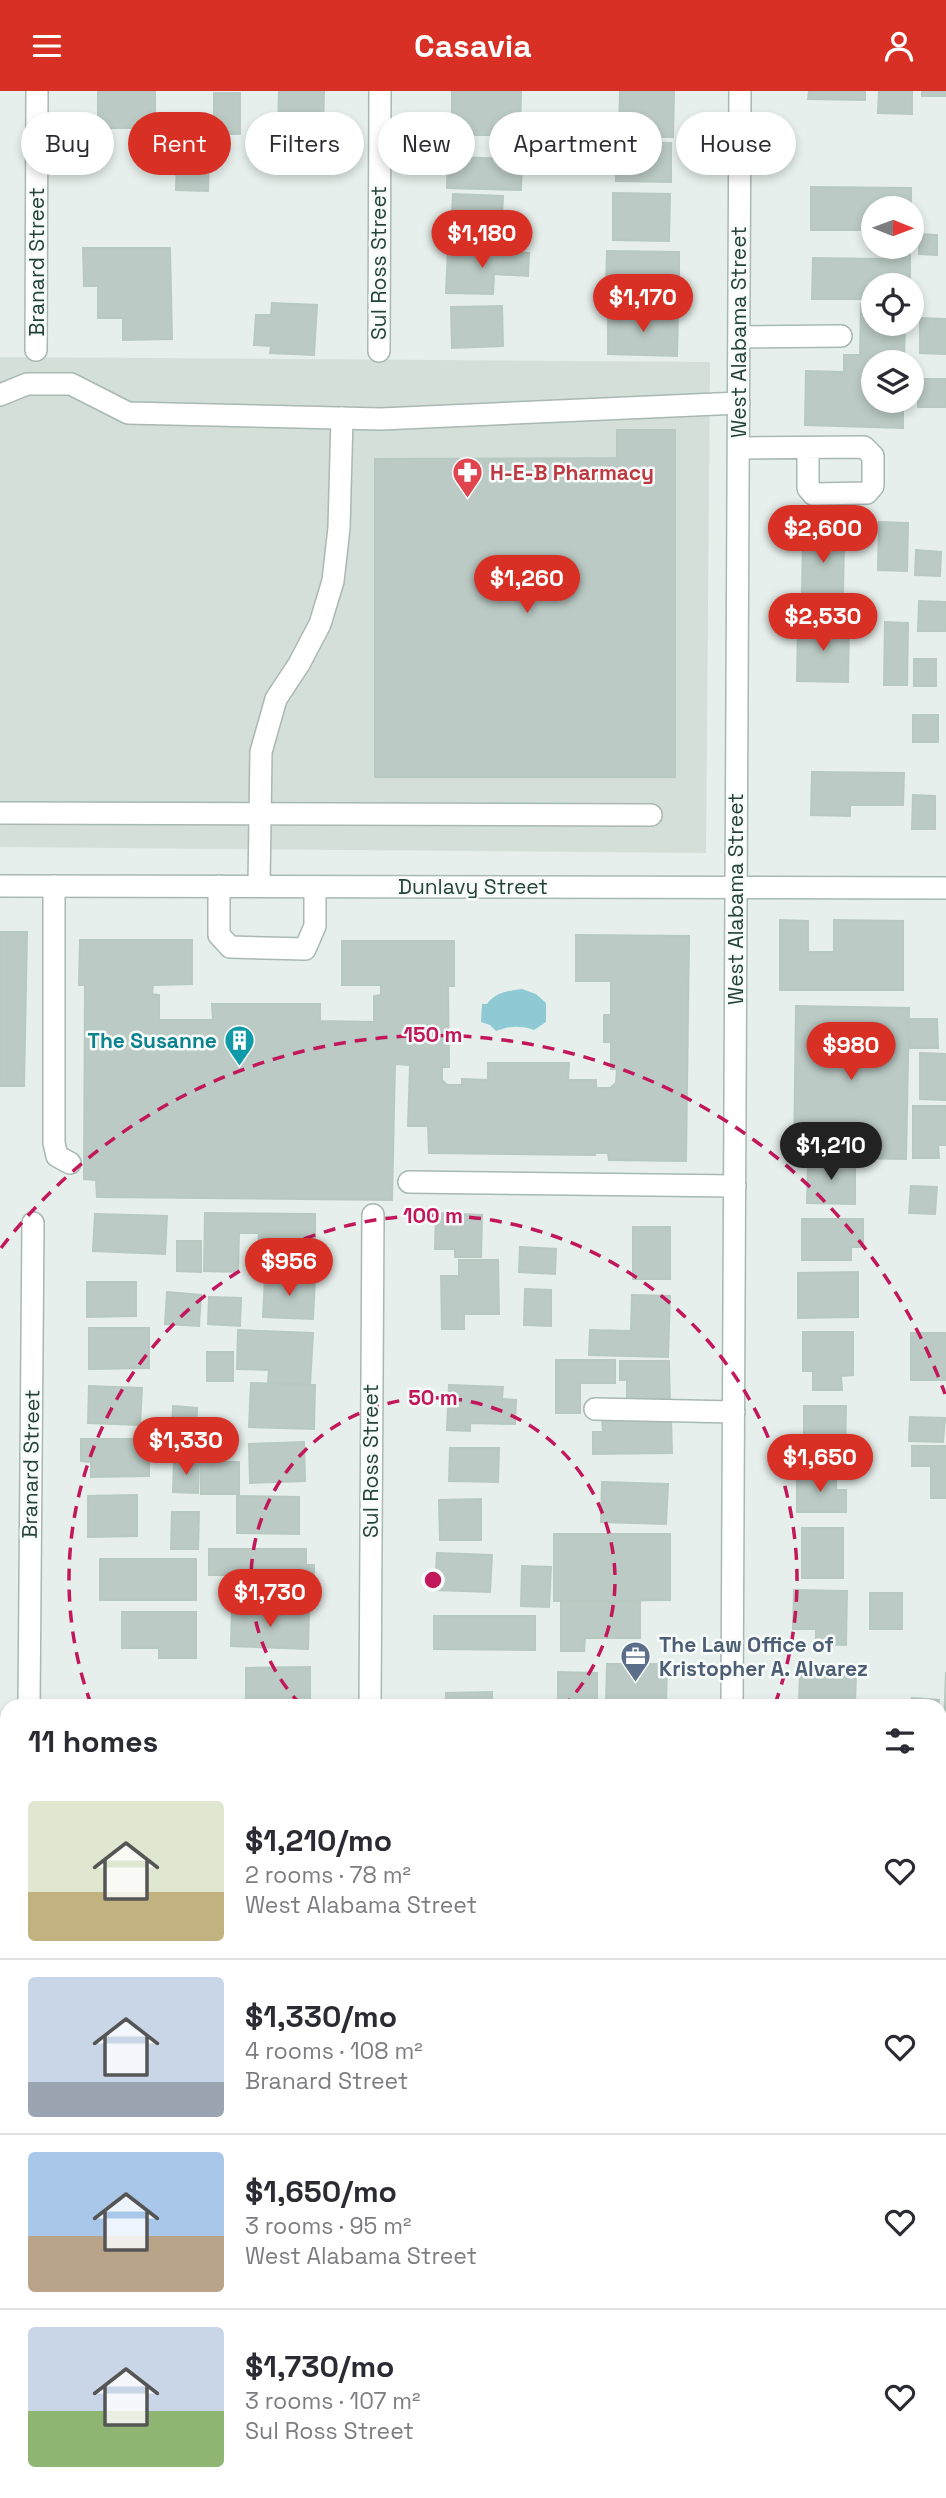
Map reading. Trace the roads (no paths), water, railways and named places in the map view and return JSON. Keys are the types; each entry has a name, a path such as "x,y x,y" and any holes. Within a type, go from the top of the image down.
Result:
{"street":[{"name":"Branard Street","path":"36,350 37,91"},
{"name":"Sul Ross Street","path":"379,351 380,91"},
{"name":"West Alabama Street","path":"732,1699 740,91"},
{"path":"739,337 841,336"},
{"path":"0,395 27,384 71,384 128,413 381,419 739,403"},
{"path":"259,886 261,752 276,699 299,664 320,624 333,581 339,528 342,418"},
{"path":"739,448 808,447"},
{"path":"0,813 651,815"},
{"name":"Dunlavy Street","path":"0,886 946,888"},
{"path":"54,886 54,1143 57,1156 70,1163"},
{"path":"219,886 219,935 230,947 305,949 315,926 315,887"},
{"path":"409,1182 735,1186"},
{"name":"Sul Ross Street","path":"370,1699 373,1215"},
{"name":"Branard Street","path":"29,1699 33,1223"},
{"path":"595,1409 734,1412"}],"water":[{"path":"522,989 536,994 546,1003 546,1022 534,1030 515,1027 496,1031 481,1022 482,1004 487,1004 503,993"}],"place":[{"name":"H-E-B Pharmacy","path":"467,500"},
{"name":"The Susanne","path":"240,1068"},
{"name":"The Law Office of Kristopher A. Alvarez","path":"636,1684"}]}
